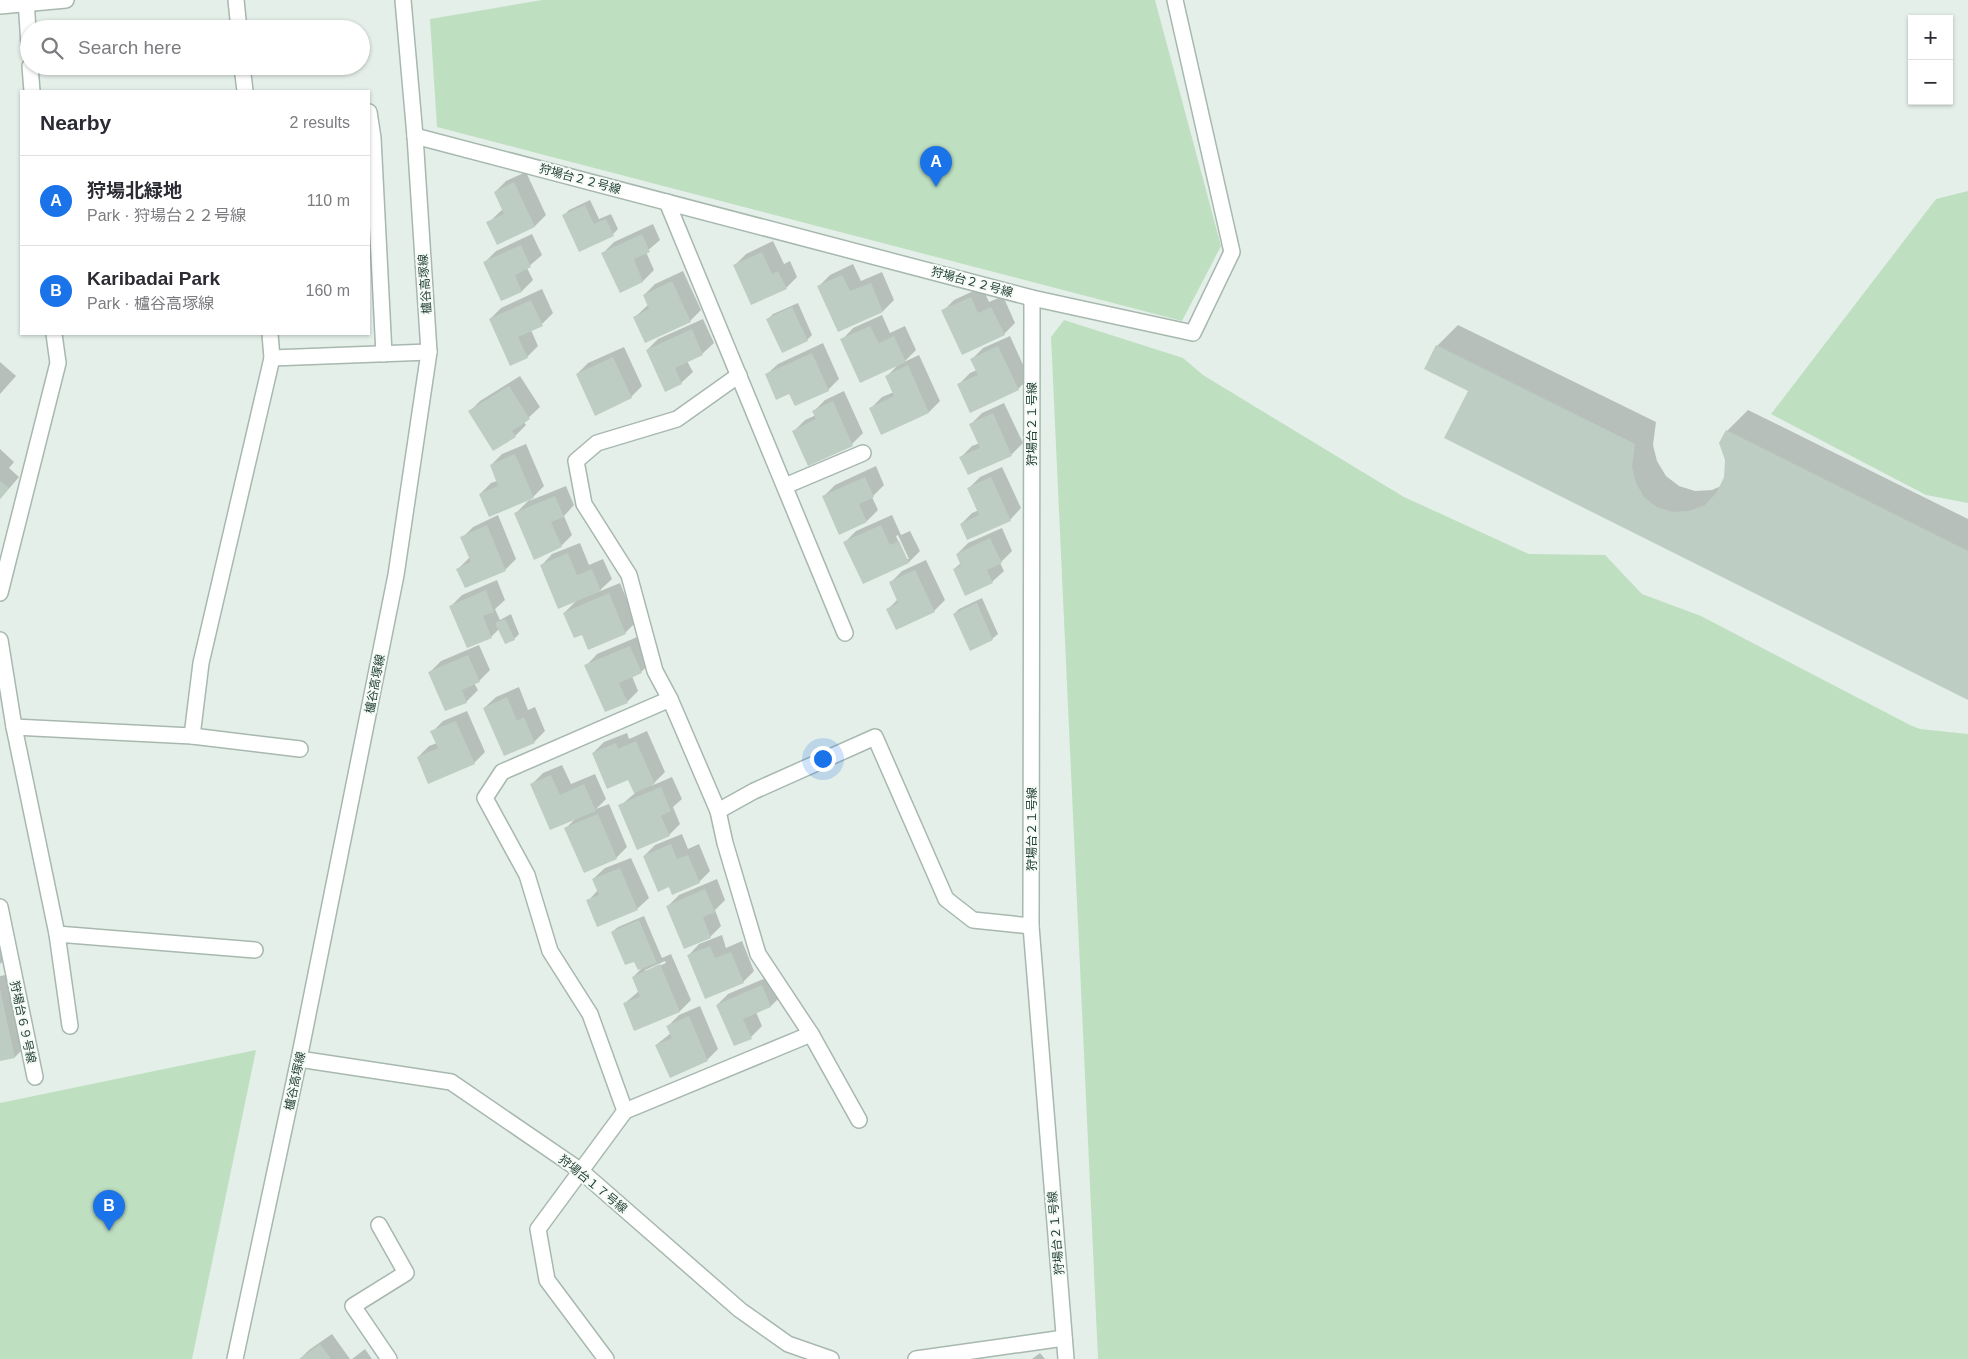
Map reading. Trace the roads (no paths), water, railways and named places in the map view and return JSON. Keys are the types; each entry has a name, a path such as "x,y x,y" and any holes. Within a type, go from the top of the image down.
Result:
{"street":[{"path":"0,6 26,2 66,0"},
{"path":"236,0 238,20"},
{"name":"櫨谷高塚線","path":"235,1359 299,1059 396,575 430,352 415,136 403,0"},
{"name":"狩場台２２号線","path":"415,136 1032,298 1193,334 1232,252 1175,0"},
{"path":"26,2 27,20"},
{"path":"31,75 32,90"},
{"path":"243,75 245,90"},
{"path":"370,118 373,138 384,354"},
{"path":"667,202 844,633"},
{"name":"狩場台２１号線","path":"1032,298 1032,926 1066,1359"},
{"path":"0,593 58,363 54,335"},
{"path":"192,736 201,663 272,358 270,335"},
{"path":"272,358 430,352"},
{"path":"739,375 676,419 597,443 576,461 584,504 629,575 655,671 670,699 718,811 725,843 758,954 811,1034 859,1120"},
{"path":"784,486 864,453"},
{"path":"0,640 14,726 57,934 70,1026"},
{"path":"625,1111 590,1014 550,951 527,875 485,798 502,772 670,699"},
{"path":"14,726 192,736 300,749"},
{"path":"718,811 754,790 875,737 946,899 973,920 1032,926"},
{"name":"狩場台６９号線","path":"0,907 35,1077"},
{"path":"57,934 255,950"},
{"path":"606,1359 547,1280 538,1229 625,1111 811,1034"},
{"name":"狩場台１７号線","path":"299,1059 451,1082 581,1171 740,1310 788,1344 831,1359"},
{"path":"379,1225 406,1273 353,1306 389,1359"},
{"path":"916,1359 1064,1338"}],"place":[{"name":"狩場北緑地","path":"936,187"},
{"name":"Karibadai Park","path":"109,1231"}]}
